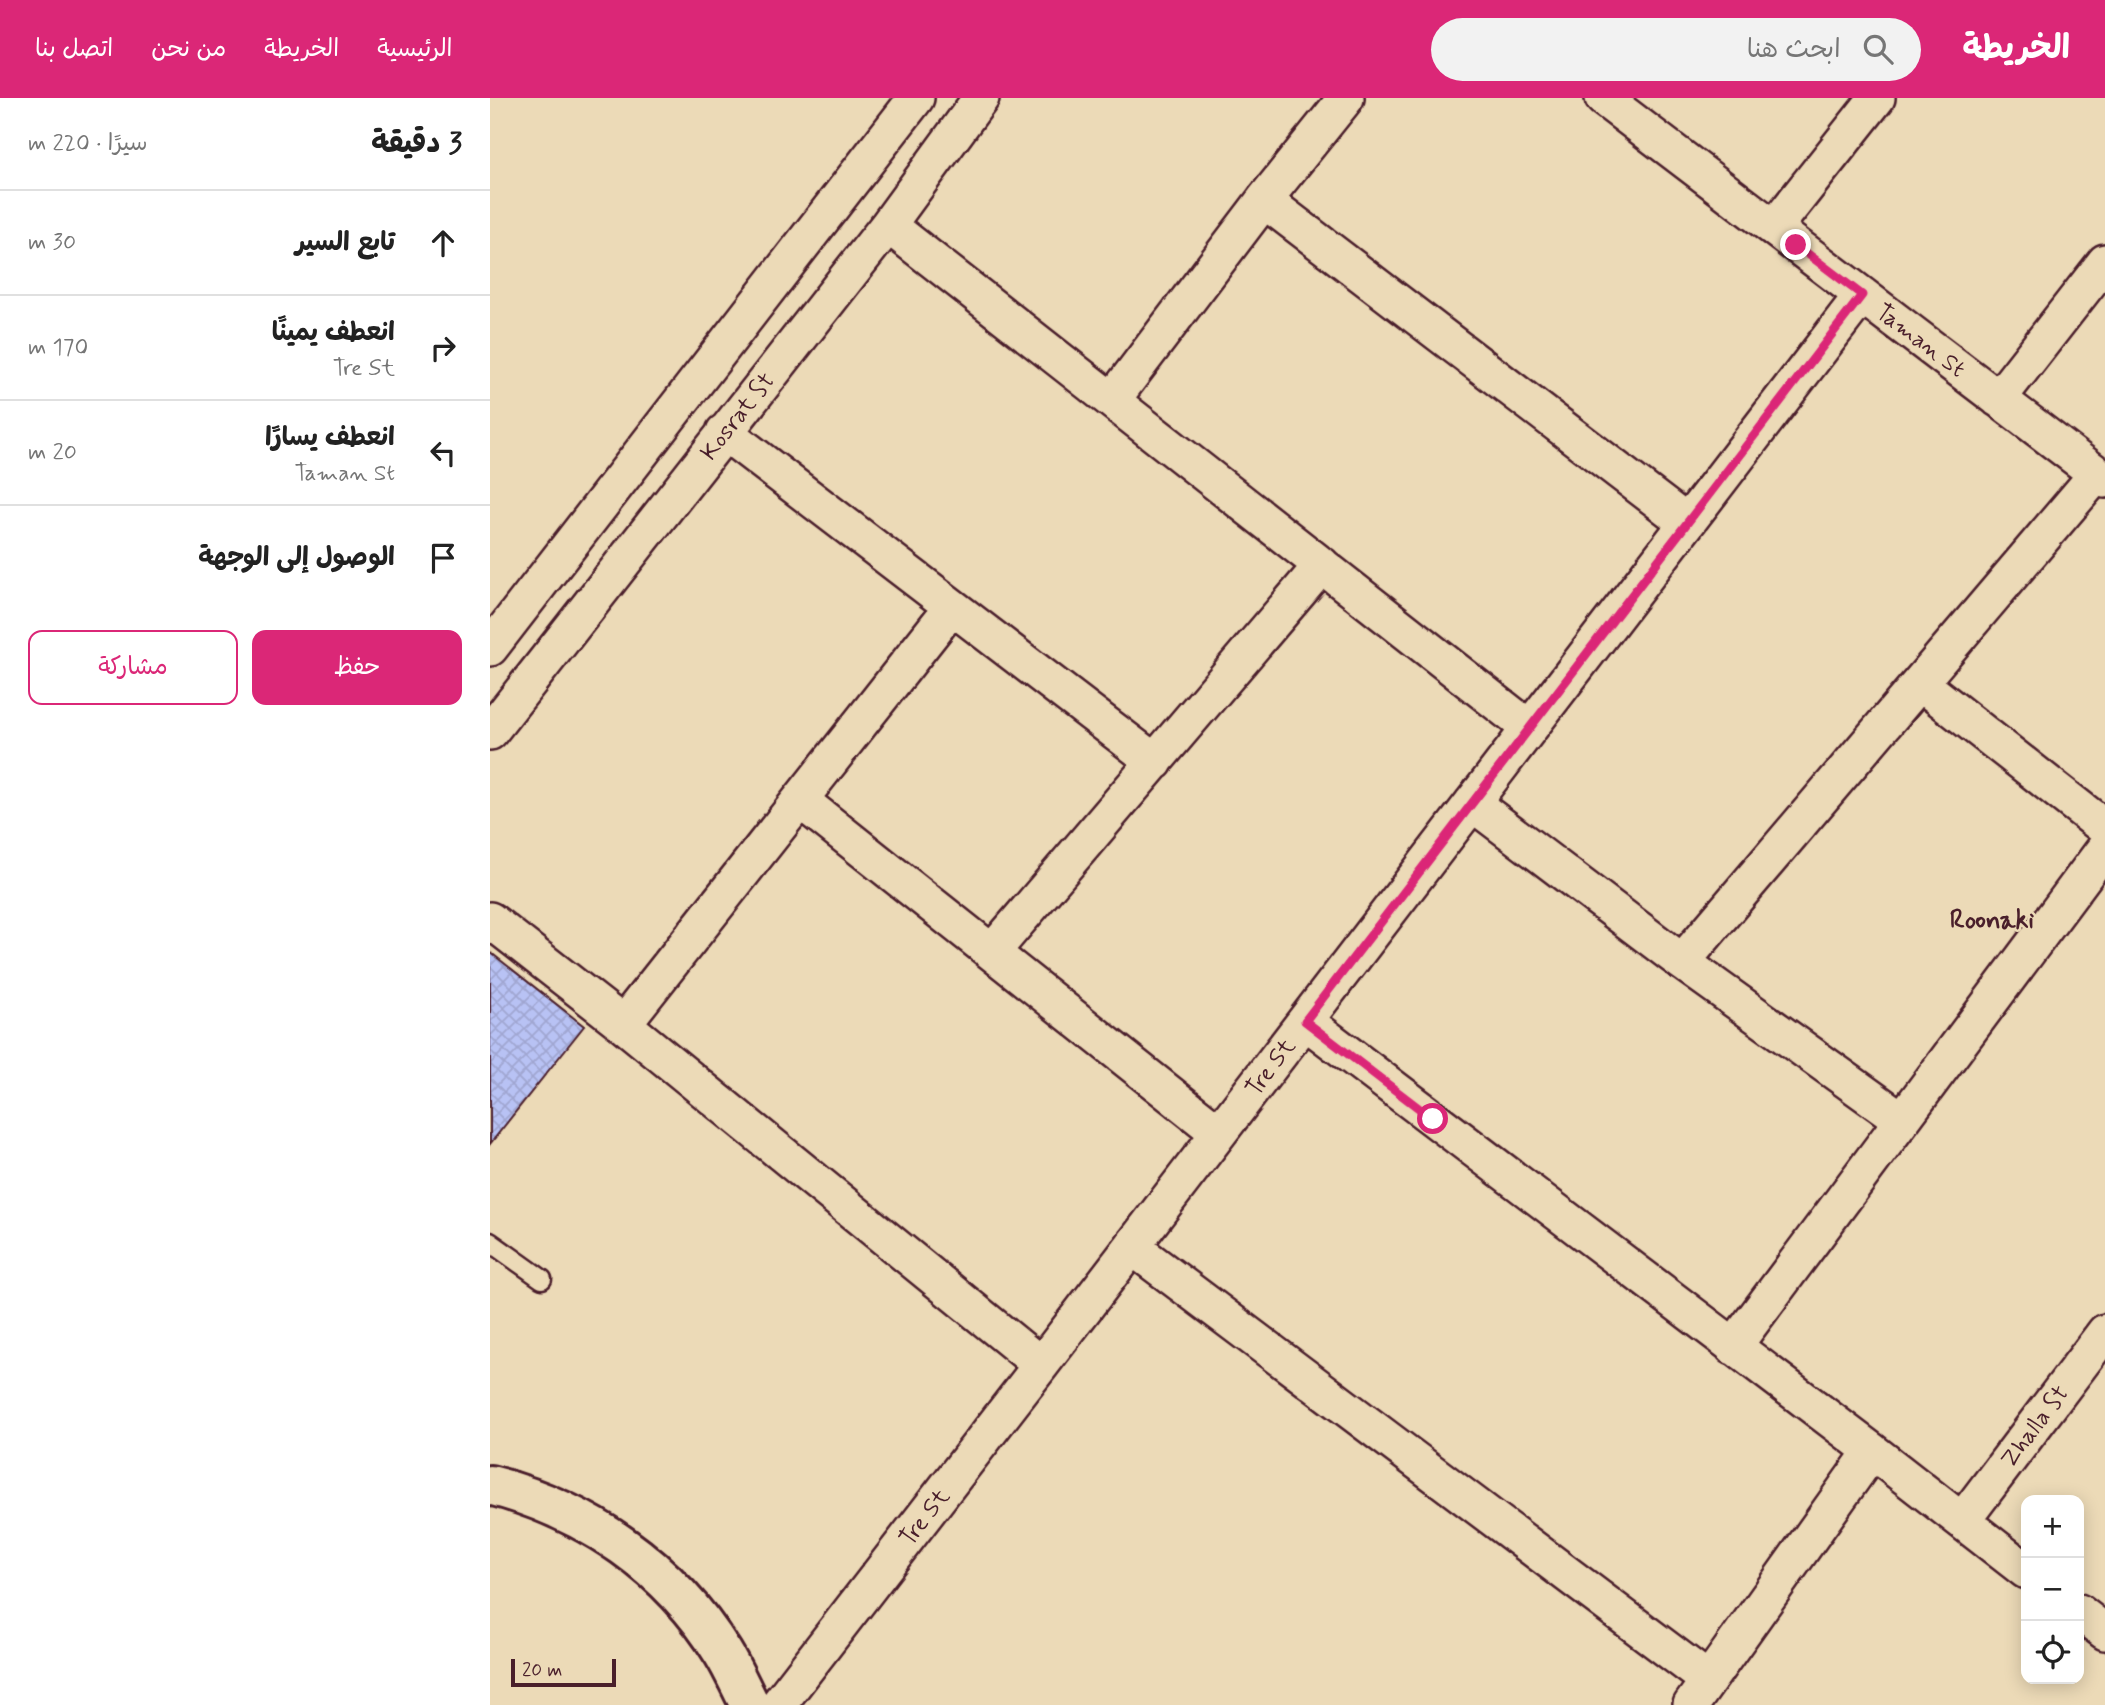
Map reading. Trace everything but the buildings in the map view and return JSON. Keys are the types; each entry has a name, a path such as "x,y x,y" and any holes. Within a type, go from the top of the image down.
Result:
{"street":[{"path":"490,648 916,98"},
{"name":"Kosrat St","path":"490,732 888,225 981,98"},
{"path":"1113,399 1264,200 1346,98"},
{"name":"Taman St","path":"1603,98 2101,477"},
{"path":"1774,228 1877,98"},
{"path":"1264,200 1687,523"},
{"path":"888,225 1529,728"},
{"path":"1998,399 2105,262"},
{"name":"Tre St","path":"778,1705 1862,295"},
{"path":"724,432 1155,762"},
{"path":"1682,962 1920,683 2101,477"},
{"path":"992,952 1322,565"},
{"path":"623,1024 953,607"},
{"path":"1920,683 2105,828"},
{"path":"800,800 1219,1133"},
{"path":"1472,803 1682,962 1902,1120"},
{"path":"1733,1347 2105,848"},
{"path":"490,920 623,1024 1041,1365"},
{"path":"1305,1021 2021,1567"},
{"path":"1132,1247 1699,1693 1872,1451"},
{"name":"Zhalla St","path":"1962,1521 2105,1332"},
{"path":"490,1485 517,1492 579,1517 635,1553 684,1599 723,1653 750,1705"},
{"path":"2084,1616 2105,1632"}],"lane":[{"path":"490,1242 542,1279"}],"district":[{"name":"Roonaki","path":"1992,919"}],"route":[{"path":"1433,1119 1305,1021 1862,295 1796,245"}]}
